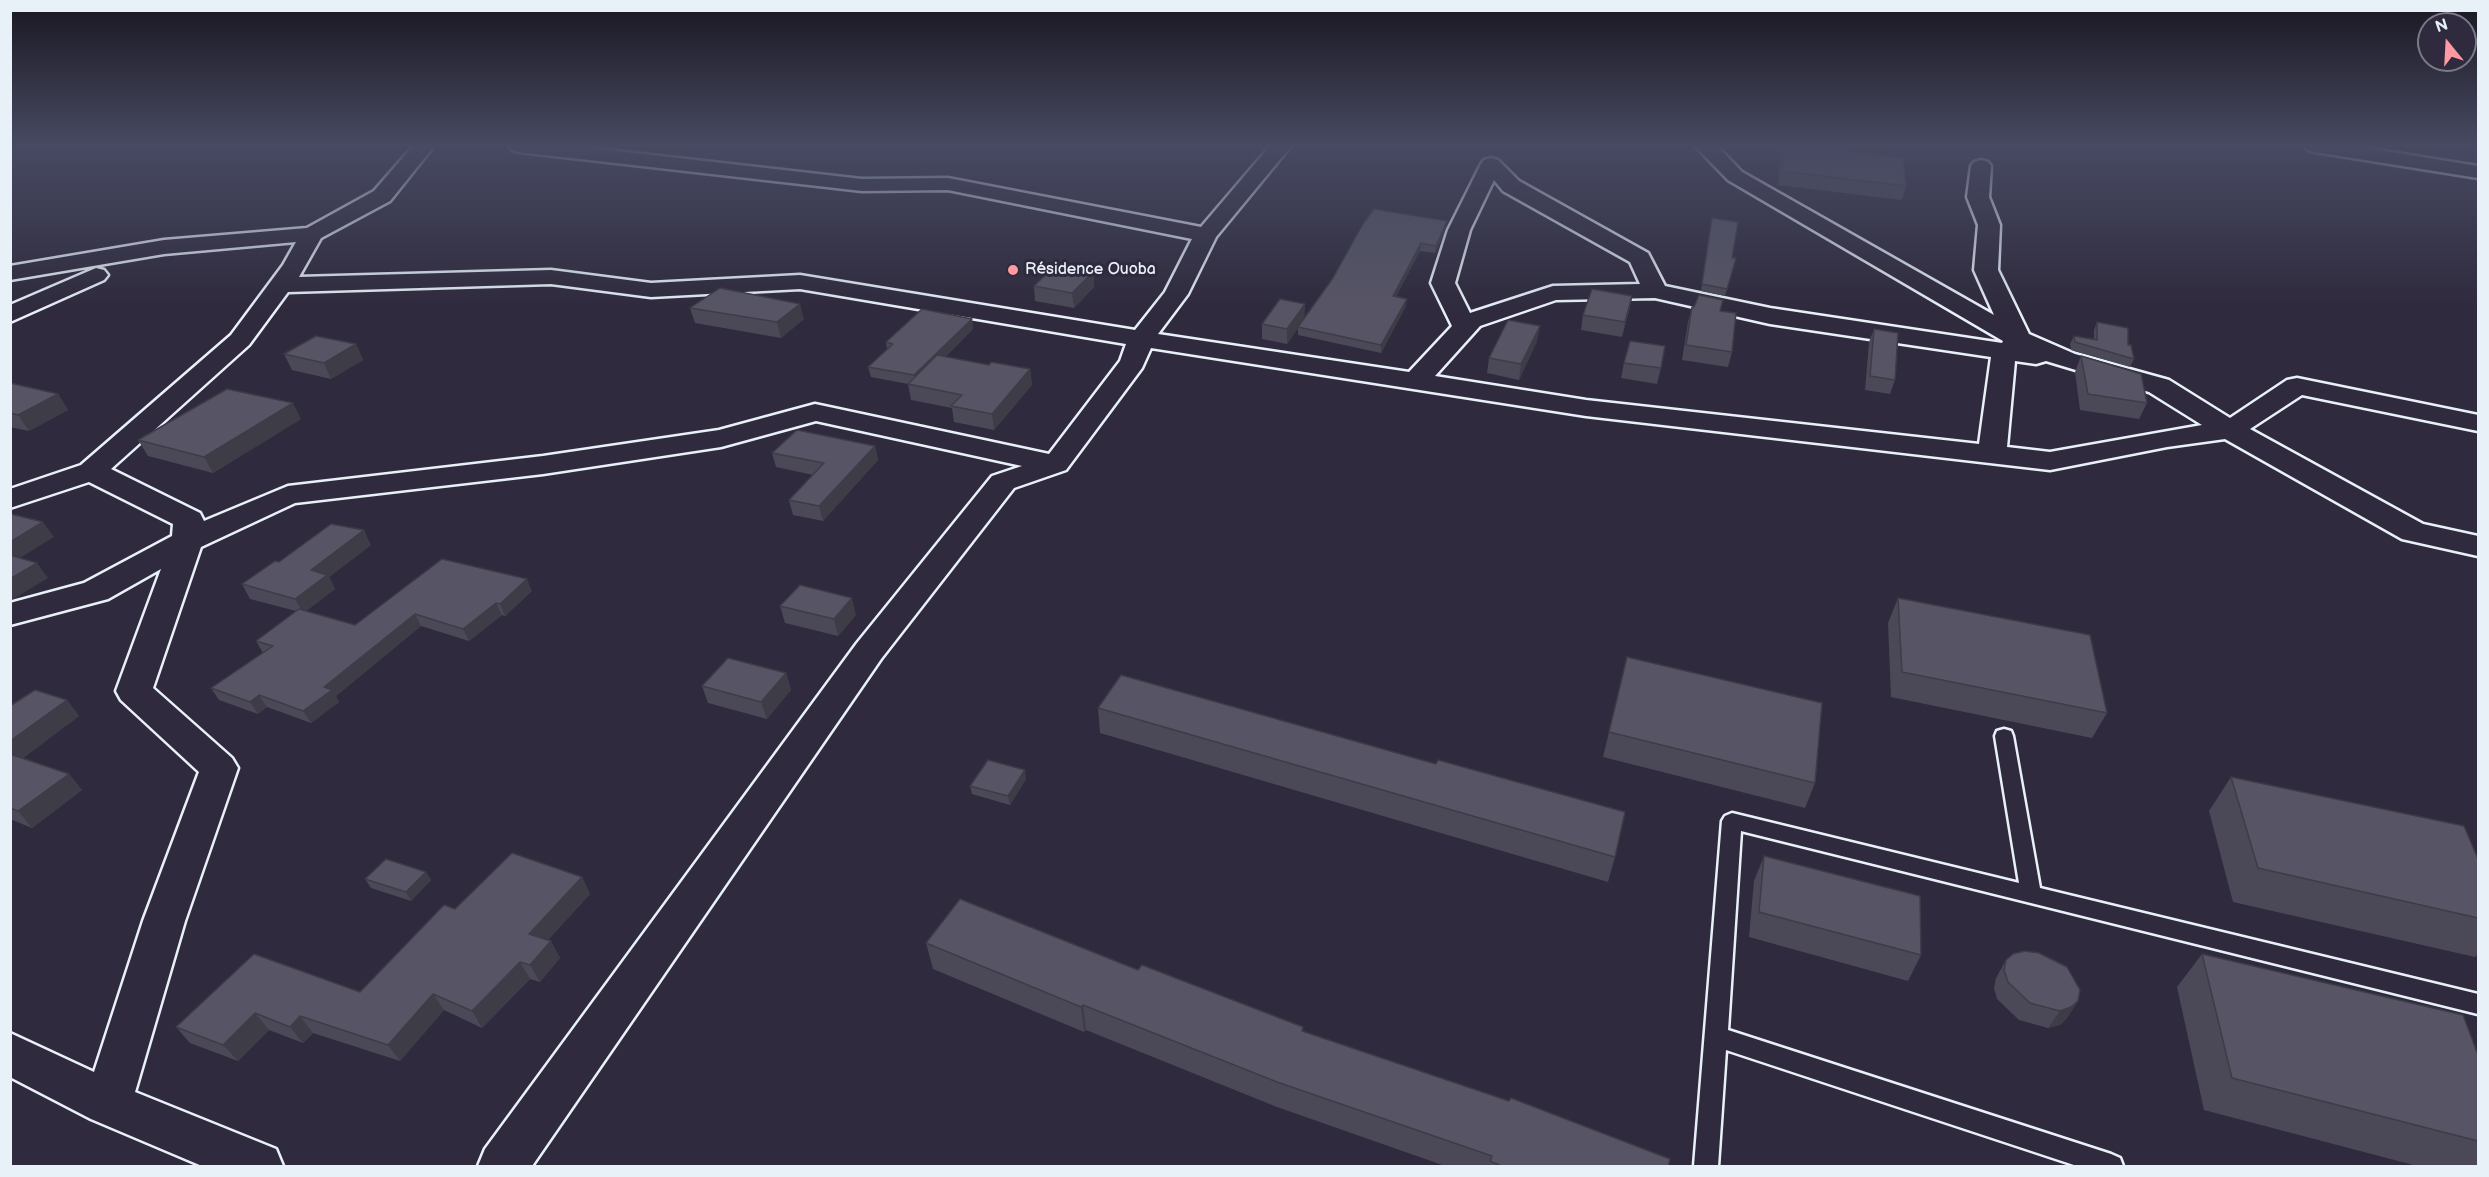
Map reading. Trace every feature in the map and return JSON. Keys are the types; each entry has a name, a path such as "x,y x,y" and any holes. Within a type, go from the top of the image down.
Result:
{"street":[{"path":"10,273 164,247 312,234 373,201"},
{"path":"1034,201 1206,235"},
{"path":"503,1167 869,651 1003,482 1056,464 1133,362 1141,339 1176,294 1206,235 1235,201"},
{"path":"1465,327 1443,283 1460,230 1474,201"},
{"path":"1538,201 1640,258 1655,291"},
{"path":"1776,201 2012,346"},
{"path":"1980,201 1989,225 1986,270 2012,346"},
{"path":"10,499 91,471 240,340 280,285 312,234"},
{"path":"10,315 96,275"},
{"path":"280,285 551,277 651,290 800,282 1141,339 1417,380 1597,410 2050,461 2166,438 2229,430 2296,386 2478,423"},
{"path":"1417,380 1471,321 1553,293 1655,291 1770,316 2012,346 2159,386 2229,430 2413,532 2478,546"},
{"path":"1992,455 2002,360 2012,346"},
{"path":"10,614 96,591 187,541 288,495 543,465 721,438 815,412 1056,464"},
{"path":"91,471 189,520 187,541 134,691 219,768 164,921 108,1103"},
{"path":"10,1054 108,1103 258,1167"}],"lane":[{"path":"2004,736 2031,894"},
{"path":"1706,1167 1732,821 2478,1004"},
{"path":"1716,1036 2111,1167"}],"building":[{"path":"1374,209 1447,221 1436,246 1421,243 1393,296 1407,299 1381,345 1298,327 1333,278"},
{"path":"1712,218 1738,222 1732,258 1736,258 1727,289 1702,284"},
{"path":"1056,265 1093,272 1072,293 1034,286"},
{"path":"720,288 800,304 777,322 690,308"},
{"path":"1592,289 1632,296 1625,322 1583,315"},
{"path":"1699,295 1723,300 1720,311 1736,313 1732,352 1686,345 1692,307"},
{"path":"1280,299 1305,304 1287,329 1262,324"},
{"path":"922,309 972,319 914,375 868,367 893,344 886,342"},
{"path":"1508,320 1540,326 1521,364 1489,358"},
{"path":"2097,322 2128,328 2128,345 2131,345 2134,359 2075,342 2074,336 2097,340"},
{"path":"1874,329 1898,333 1895,380 1870,376"},
{"path":"316,336 356,344 324,363 284,354"},
{"path":"1630,341 1665,346 1661,368 1624,363"},
{"path":"937,355 989,365 991,362 1030,369 992,414 951,406 962,395 908,384"},
{"path":"2081,356 2141,374 2147,403 2088,394"},
{"path":"10,383 58,394 18,415 10,413"},
{"path":"227,389 293,403 204,457 138,440"},
{"path":"797,430 875,446 819,506 789,500 824,463 772,453"},
{"path":"11,514 43,522 10,542"},
{"path":"331,524 364,530 311,570 327,575 295,599 242,584 275,561 279,562"},
{"path":"10,555 37,563 10,579"},
{"path":"442,559 527,579 500,604 496,603 463,629 415,614 324,687 332,690 303,711 259,695 250,702 211,688 273,646 256,641 299,609 355,625"},
{"path":"800,585 852,598 834,619 780,606"},
{"path":"1898,598 2090,635 2107,713 1902,672"},
{"path":"1627,657 1822,703 1815,783 1609,732"},
{"path":"728,658 786,673 761,702 702,686"},
{"path":"1121,675 1436,764 1438,760 1625,812 1615,857 1098,708"},
{"path":"35,690 67,700 10,741 10,706"},
{"path":"10,754 69,774 18,811 10,808"},
{"path":"988,760 1025,770 1008,796 970,786"},
{"path":"2231,777 2464,826 2478,859 2478,918 2258,868"},
{"path":"512,853 582,877 529,934 551,941 530,965 520,962 472,1011 433,994 388,1045 300,1016 290,1027 255,1013 223,1045 176,1027 254,954 360,992 444,905 455,909"},
{"path":"1764,856 1920,896 1921,955 1759,912"},
{"path":"386,859 426,872 406,892 365,879"},
{"path":"960,899 1138,970 1142,965 1303,1027 1302,1031 1509,1101 1511,1098 1670,1159 1668,1167 1504,1167 1490,1161 1492,1156 1277,1082 1083,1005 1081,1007 926,943"},
{"path":"2025,951 2039,953 2067,967 2080,990 2078,1001 2071,1007 2060,1011 2030,1003 2008,982 2004,970 2006,960 2013,954"},
{"path":"2202,954 2463,1015 2478,1055 2478,1141 2232,1078"}],"place":[{"name":"Résidence Ouoba","path":"1013,270"}]}
